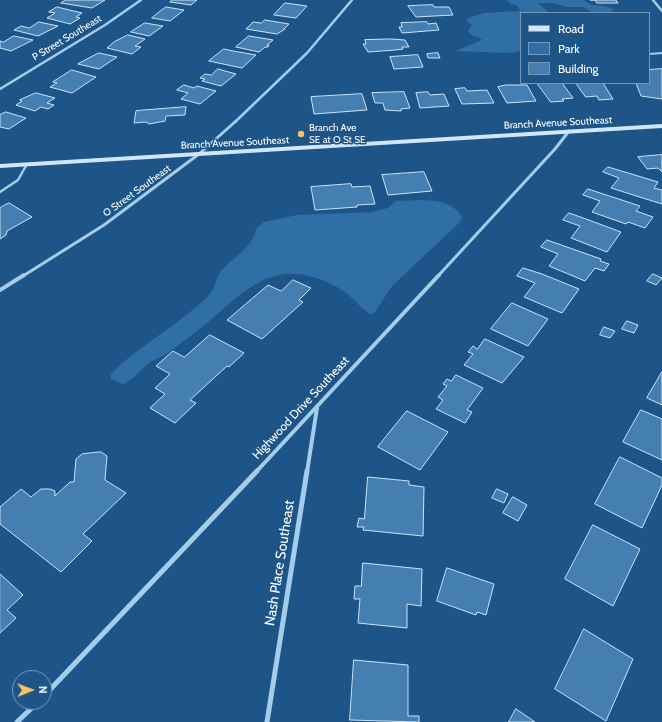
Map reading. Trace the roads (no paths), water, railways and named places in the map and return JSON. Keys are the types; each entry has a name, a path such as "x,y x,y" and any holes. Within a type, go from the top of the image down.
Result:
{"main road":[{"name":"Branch Avenue Southeast","path":"0,166 662,126"}],"street":[{"name":"P Street Southeast","path":"0,88 105,25 141,0"},
{"name":"O Street Southeast","path":"0,290 104,225 199,154 296,64 328,30 352,0"},
{"path":"653,0 662,11"},
{"name":"Highwood Drive Southeast","path":"52,688 317,408 555,149 569,131"},
{"name":"Nash Place Southeast","path":"267,722 317,408"},
{"path":"17,722 30,710"}],"lane":[{"path":"650,54 662,53"},
{"path":"0,192 18,180 27,164"}],"place":[{"name":"Branch Ave SE at O St SE","path":"301,134"}]}
